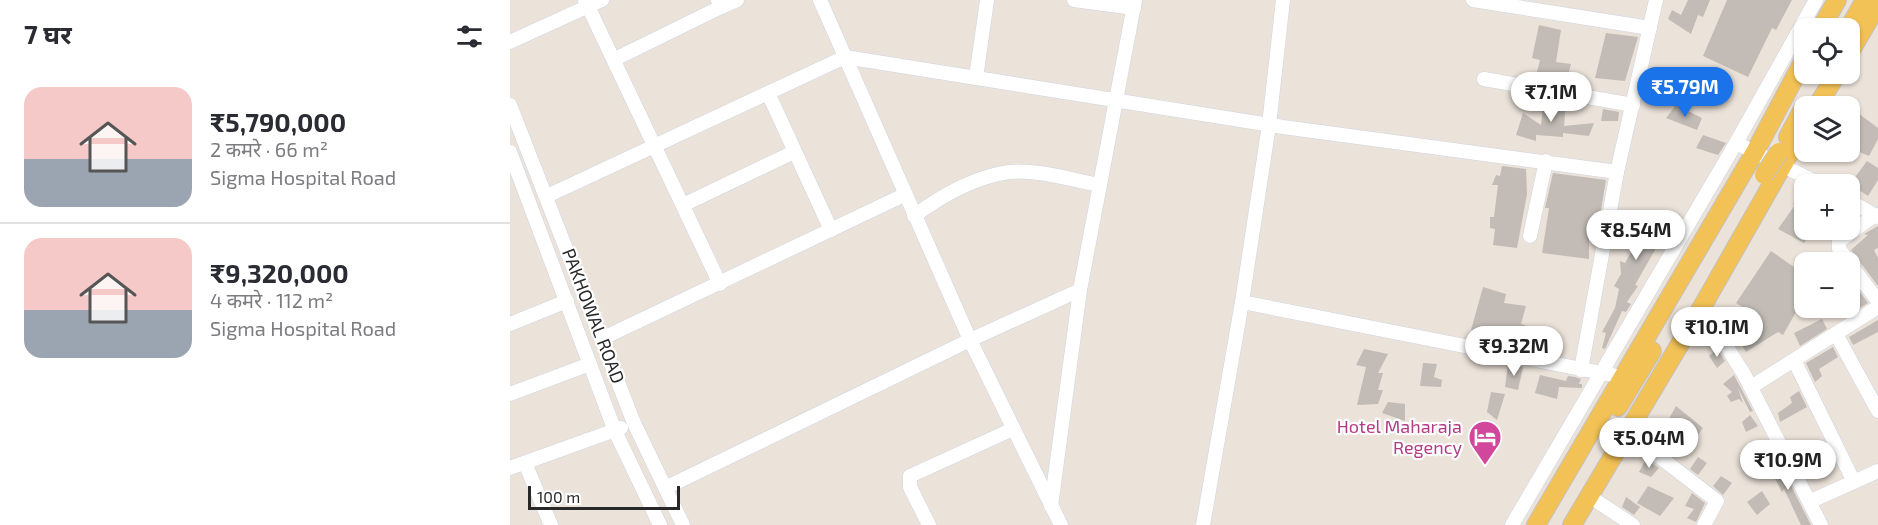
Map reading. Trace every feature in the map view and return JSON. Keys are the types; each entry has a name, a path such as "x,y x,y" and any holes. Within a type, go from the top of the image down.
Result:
{"main road":[{"path":"1827,18 1837,0"},
{"path":"1843,18 1853,0"},
{"path":"1855,18 1865,0"},
{"path":"1860,35 1878,4"},
{"path":"1559,525 1768,159 1795,84"},
{"path":"1572,525 1702,307 1768,159 1806,84"},
{"path":"1536,525 1622,377 1794,122"},
{"path":"1549,525 1768,159 1794,137"}],"street":[{"path":"510,42 587,3 602,0"},
{"path":"615,59 720,4 737,0"},
{"path":"820,0 969,340 1061,525"},
{"path":"976,78 987,0"},
{"path":"1051,506 1080,290 1134,4 1074,0"},
{"path":"1203,525 1242,302 1269,125 1283,0"},
{"path":"1473,0 1650,28"},
{"path":"1581,369 1617,172 1656,0"},
{"path":"1512,525 1736,143 1816,0"},
{"path":"587,3 720,284"},
{"path":"547,196 769,95 845,57 1269,125 1617,172"},
{"path":"1484,78 1633,105"},
{"path":"769,95 831,230"},
{"name":"PAKHOWAL ROAD","path":"510,105 634,423 683,525"},
{"path":"1736,143 1799,174"},
{"name":"PAKHOWAL ROAD","path":"510,152 615,430 660,525"},
{"path":"683,205 794,152"},
{"path":"1530,236 1546,161"},
{"path":"914,216 932,203 973,182 1010,172 1028,172 1100,185"},
{"path":"601,339 904,195"},
{"path":"1841,252 1839,241 1876,216 1860,207"},
{"path":"1860,277 1878,301"},
{"path":"665,488 969,340 1080,290"},
{"path":"510,324 567,301"},
{"path":"1242,302 1622,377"},
{"path":"1702,307 1751,387 1811,501 1821,525"},
{"path":"1751,387 1878,307"},
{"path":"1836,334 1878,411"},
{"path":"1794,360 1854,482"},
{"path":"510,393 590,364"},
{"path":"510,468 634,423"},
{"path":"929,525 910,487 910,476 1013,429"},
{"path":"1627,432 1717,501 1704,525"},
{"path":"525,463 551,525"},
{"path":"1811,501 1878,471"},
{"path":"1589,496 1633,525"}],"building":[{"path":"1688,0 1710,0 1703,17 1698,15 1691,34 1668,19 1672,10 1681,15"},
{"path":"1727,0 1792,0 1776,30 1772,28 1748,77 1703,56"},
{"path":"1539,25 1561,30 1556,62 1571,64 1567,79 1549,77 1548,81 1535,79 1540,60 1532,58"},
{"path":"1606,33 1638,37 1625,81 1595,78"},
{"path":"1544,99 1566,102 1564,126 1594,123 1589,136 1563,133 1563,137 1536,135 1536,141 1516,135 1523,113 1541,125"},
{"path":"1676,105 1702,118 1697,130 1666,118"},
{"path":"1603,109 1619,112 1618,121 1601,121"},
{"path":"1860,114 1878,128 1878,139 1869,156 1860,152"},
{"path":"1703,135 1726,143 1718,155 1696,148"},
{"path":"1867,161 1878,168 1878,180 1868,196 1860,191 1860,174 1857,174"},
{"path":"1502,166 1526,169 1527,194 1517,248 1493,245 1495,229 1490,228 1490,217 1494,217 1498,185 1492,185 1496,175 1500,176"},
{"path":"1553,173 1606,180 1597,234 1589,231 1589,259 1542,253 1549,208 1545,208"},
{"path":"1794,206 1794,238 1778,229"},
{"path":"1642,210 1672,220 1635,285 1638,286 1627,302 1631,304 1626,312 1622,311 1605,349 1602,348 1606,333 1602,332 1615,308 1619,289 1614,286 1621,274 1620,261 1625,263 1635,245 1627,241 1626,228"},
{"path":"1878,226 1878,248 1874,250 1878,258 1878,286 1860,262 1860,252 1851,250 1868,235 1864,234"},
{"path":"1771,251 1794,267 1794,316 1783,335 1778,332 1746,352 1729,325 1749,311 1736,303"},
{"path":"1483,287 1506,294 1504,303 1526,306 1521,324 1549,333 1547,343 1528,340 1529,338 1498,337 1471,330"},
{"path":"1860,292 1868,303 1860,308"},
{"path":"1822,319 1827,329 1800,346 1794,333"},
{"path":"1878,320 1878,332 1853,345 1849,337"},
{"path":"1833,347 1838,357 1819,369 1822,376 1815,382 1806,363"},
{"path":"1364,349 1388,354 1378,373 1383,373 1378,390 1383,390 1378,404 1357,405 1366,367 1356,365"},
{"path":"1717,349 1725,361 1717,368 1709,356"},
{"path":"1423,363 1437,364 1434,377 1442,380 1441,387 1420,386"},
{"path":"1508,364 1523,367 1518,390 1505,387"},
{"path":"1540,375 1566,381 1568,376 1575,377 1581,379 1579,384 1582,384 1582,388 1559,387 1557,399 1535,393"},
{"path":"1734,375 1753,411 1750,412 1738,388 1743,403 1739,399 1731,402 1727,396 1732,392 1723,384"},
{"path":"1799,391 1807,407 1780,422 1778,413 1792,403 1790,397"},
{"path":"1491,392 1505,394 1497,420 1487,412"},
{"path":"1388,402 1405,404 1405,421 1382,413"},
{"path":"1676,406 1703,428 1689,448 1681,443 1673,456 1656,443"},
{"path":"1750,415 1758,426 1746,432 1742,422"},
{"path":"1698,457 1707,463 1698,475 1690,469"},
{"path":"1646,459 1659,468 1651,477 1639,472"},
{"path":"1778,460 1811,525 1801,525 1784,489 1782,492 1767,464"},
{"path":"1721,476 1732,483 1723,495 1713,486"},
{"path":"1648,486 1674,498 1660,516 1637,503"},
{"path":"1762,491 1770,504 1757,515 1747,502"},
{"path":"1692,493 1705,503 1696,522 1687,518 1694,509 1685,506"},
{"path":"1626,497 1640,507 1634,515 1622,507"}],"place":[{"name":"Hotel Maharaja Regency","path":"1485,466"}]}
